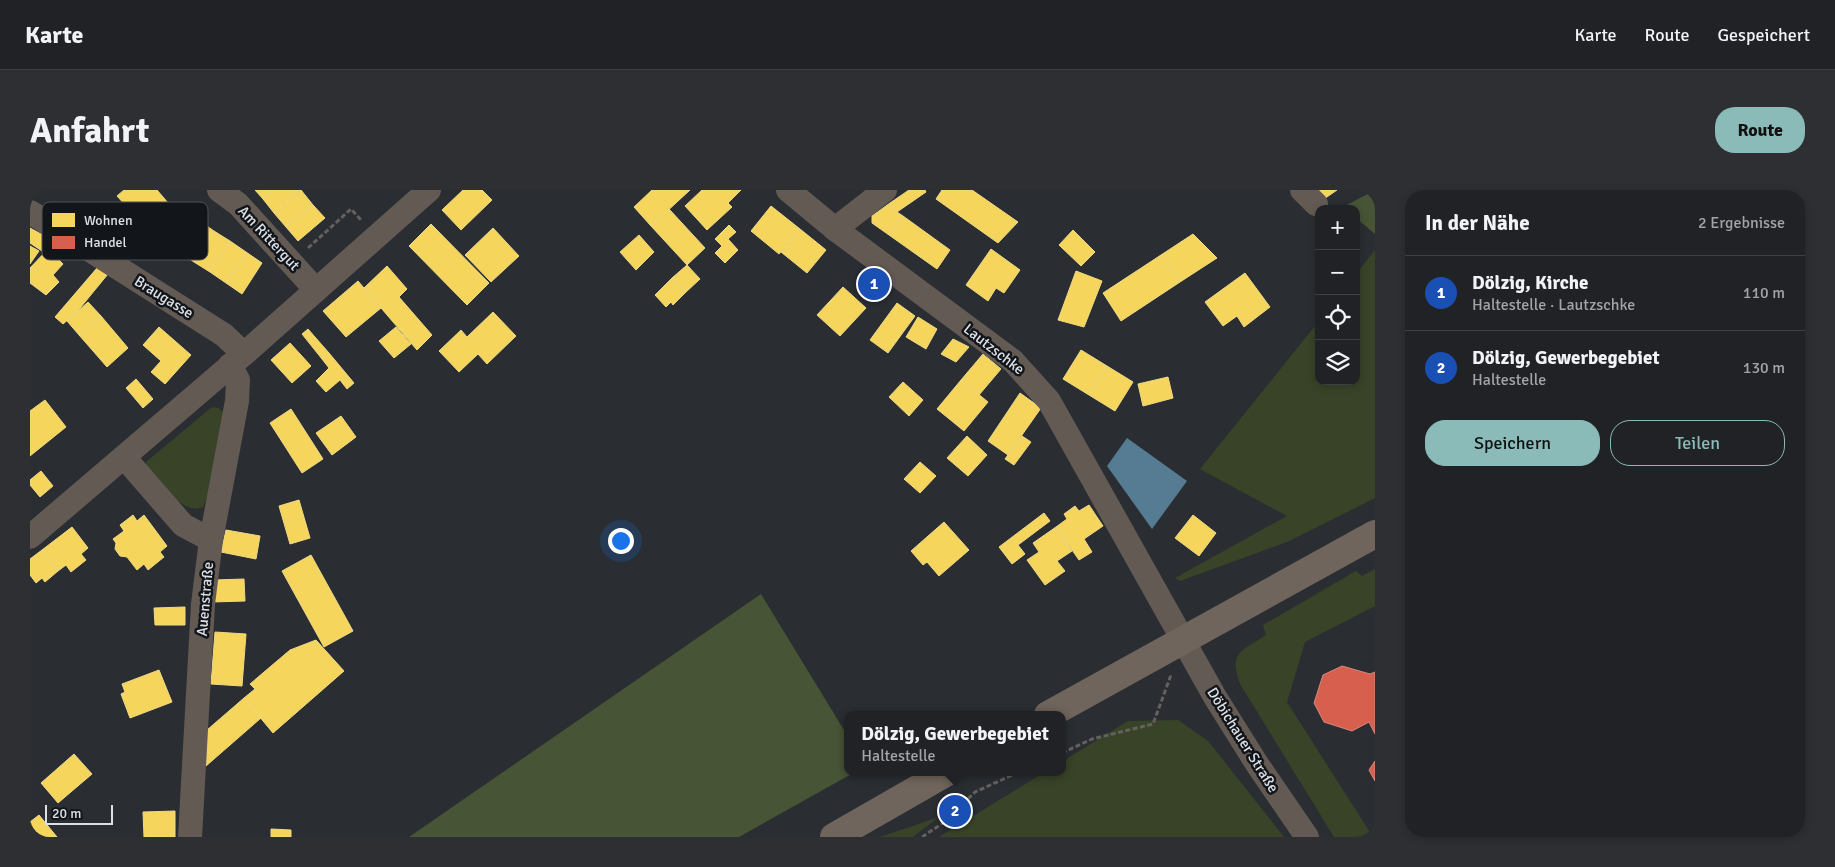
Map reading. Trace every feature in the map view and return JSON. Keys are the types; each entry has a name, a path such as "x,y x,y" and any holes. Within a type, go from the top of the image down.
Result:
{"street":[{"name":"Am Rittergut","path":"219,190 238,204 316,290"},
{"path":"30,537 237,359 429,190"},
{"name":"Lautzschke","path":"788,190 835,229 1013,361 1035,383 1062,422 1183,640"},
{"path":"835,229 885,190"},
{"name":"Braugasse","path":"30,212 42,220"},
{"name":"Braugasse","path":"106,260 224,335 237,359"},
{"name":"Auenstraße","path":"190,837 203,604 211,540 237,401 237,359"},
{"path":"124,457 183,525 211,540"},
{"path":"1055,711 1375,534"},
{"name":"Döbichauer Straße","path":"1183,640 1257,764 1307,837"},
{"path":"834,837 940,776"}],"path":[{"path":"292,262 351,210 376,236"},
{"path":"1066,751 1092,739 1153,724 1183,640"},
{"path":"922,837 943,822 975,792 1010,776"}],"green space":[{"path":"1375,190 1375,234 1360,221 1360,205 1347,205"},
{"path":"1375,250 1375,498 1287,542 1180,581 1175,578 1287,516 1200,469 1315,326 1315,385 1360,385 1360,269"},
{"path":"212,407 218,408 224,413 208,495 203,507 195,509 187,507 172,496 146,466 146,462"},
{"path":"1375,569 1375,606 1305,642 1287,702 1373,837 1334,837 1240,684 1236,665 1237,659 1244,649 1266,635 1263,625 1356,571 1362,576"},
{"path":"761,594 844,730 844,776 848,776 739,837 409,837"},
{"path":"1178,720 1208,741 1284,837 939,837 1038,776 1066,776 1066,759 1128,721"},
{"path":"939,817 913,837 880,837"}],"water":[{"path":"1127,438 1187,481 1152,529 1107,466"}],"building: Wohnen":[{"path":"124,190 157,190 167,202 122,202 117,196"},
{"path":"255,190 273,190 263,199"},
{"path":"273,190 301,190 274,213 263,199"},
{"path":"301,190 313,205 286,227 274,213"},
{"path":"463,190 482,190 492,200 461,230 442,210"},
{"path":"652,190 690,190 651,226 634,207"},
{"path":"702,190 741,190 728,203 732,207 707,230 685,206"},
{"path":"909,190 925,190 926,192 897,212 890,203"},
{"path":"942,190 972,190 1018,222 998,243 936,199"},
{"path":"1317,190 1337,190 1324,199"},
{"path":"890,203 903,216 889,235 872,223 872,216"},
{"path":"313,205 325,218 298,241 286,227"},
{"path":"771,206 800,229 779,254 751,231"},
{"path":"669,209 705,248 687,265 651,226"},
{"path":"903,216 950,250 937,269 889,235"},
{"path":"431,224 489,283 467,305 409,246"},
{"path":"729,225 736,232 728,239 738,250 725,263 715,253 722,246 715,239"},
{"path":"208,227 214,231 208,240"},
{"path":"30,228 42,235 42,251 30,243"},
{"path":"493,228 519,256 491,282 465,255"},
{"path":"800,229 826,250 807,273 781,252"},
{"path":"1073,230 1095,252 1081,266 1059,245"},
{"path":"214,231 230,241 210,272 194,262 195,260 208,260 208,240"},
{"path":"1193,234 1217,258 1180,282 1161,255"},
{"path":"639,235 654,252 636,270 620,252"},
{"path":"230,241 246,252 226,283 210,272"},
{"path":"30,246 39,251 30,264"},
{"path":"991,249 1020,270 1004,293 996,288 988,301 966,285"},
{"path":"246,252 262,263 242,294 226,283"},
{"path":"42,255 42,260 59,260 63,264 53,275 59,282 46,295 30,283 30,268"},
{"path":"1161,255 1180,282 1121,321 1103,293"},
{"path":"687,265 700,279 685,293 672,278"},
{"path":"387,266 407,289 399,297 432,335 417,350 364,288"},
{"path":"97,268 108,274 76,313 63,324 55,317"},
{"path":"1076,271 1102,281 1084,327 1058,320"},
{"path":"1245,273 1270,307 1244,327 1237,316 1223,326 1205,302"},
{"path":"672,278 685,293 673,305 671,302 666,307 655,295"},
{"path":"358,281 381,308 346,337 323,311"},
{"path":"843,287 866,308 840,336 817,315"},
{"path":"88,302 101,316 79,335 67,321"},
{"path":"897,303 915,316 888,353 870,340"},
{"path":"493,312 516,336 487,364 478,354 459,372 439,351 461,330 467,337"},
{"path":"101,316 128,348 107,367 79,335"},
{"path":"918,317 937,329 926,349 906,337"},
{"path":"159,327 191,355 165,384 151,372 161,361 143,345"},
{"path":"396,327 411,344 394,358 379,341"},
{"path":"308,329 329,353 322,359 302,334"},
{"path":"953,339 969,347 956,362 941,354"},
{"path":"290,343 311,366 292,383 271,360"},
{"path":"1081,350 1107,366 1089,395 1063,379"},
{"path":"329,353 354,383 347,389 340,380 326,392 316,381 329,368 322,359"},
{"path":"983,354 1001,369 979,395 961,380"},
{"path":"1107,366 1133,382 1115,411 1089,395"},
{"path":"1168,377 1173,398 1143,406 1138,384"},
{"path":"136,379 153,399 143,408 126,388"},
{"path":"961,380 988,402 964,431 937,409"},
{"path":"903,382 923,400 909,416 889,397"},
{"path":"1020,393 1041,408 1008,455 988,441"},
{"path":"45,400 66,427 30,456 30,411"},
{"path":"291,409 323,459 302,473 270,423"},
{"path":"341,416 356,437 332,455 316,433"},
{"path":"967,436 987,455 968,476 947,458"},
{"path":"1022,436 1031,442 1014,465 1005,459"},
{"path":"920,462 936,476 920,493 904,479"},
{"path":"41,471 53,486 40,497 30,485 30,480"},
{"path":"299,500 310,538 290,544 279,506"},
{"path":"1089,505 1103,526 1084,539 1092,552 1079,560 1056,527 1067,519 1064,514 1075,506 1079,511"},
{"path":"1044,513 1050,521 1018,545 1025,554 1012,564 999,547"},
{"path":"133,515 137,521 144,515 167,546 160,552 164,557 148,570 144,564 137,570 127,557 120,556 115,549 116,543 113,539 124,531 120,525"},
{"path":"1193,515 1216,533 1199,556 1175,538"},
{"path":"944,522 969,550 939,576 927,562 923,565 911,551"},
{"path":"72,527 88,548 81,554 86,560 71,572 66,565 58,571 42,550"},
{"path":"1056,527 1072,551 1057,561 1065,571 1045,585 1027,560 1039,552 1033,543"},
{"path":"226,530 260,536 256,559 221,552"},
{"path":"42,550 58,571 45,582 42,578 36,583 30,575 30,559"},
{"path":"311,555 353,631 324,647 282,571"},
{"path":"244,579 245,601 212,602 215,580"},
{"path":"185,607 185,625 155,625 154,608"},
{"path":"215,632 246,634 242,686 211,684"},
{"path":"316,640 344,671 273,733 244,698 255,689 250,684 290,650"},
{"path":"159,670 172,702 130,718 121,694 125,692 122,684"},
{"path":"244,698 261,718 206,766 207,730"},
{"path":"74,754 92,774 58,803 41,783"},
{"path":"175,811 175,837 144,837 143,812"},
{"path":"39,815 57,837 30,837 30,822"},
{"path":"271,829 291,830 291,837 271,837"}],"building: Handel":[{"path":"1342,666 1370,674 1375,672 1375,734 1369,722 1352,731 1324,722 1314,703 1323,675"},
{"path":"1375,761 1375,781 1369,770"}],"place":[{"name":"Dölzig, Kirche","path":"874,284"},
{"name":"Dölzig, Gewerbegebiet","path":"955,811"}]}
